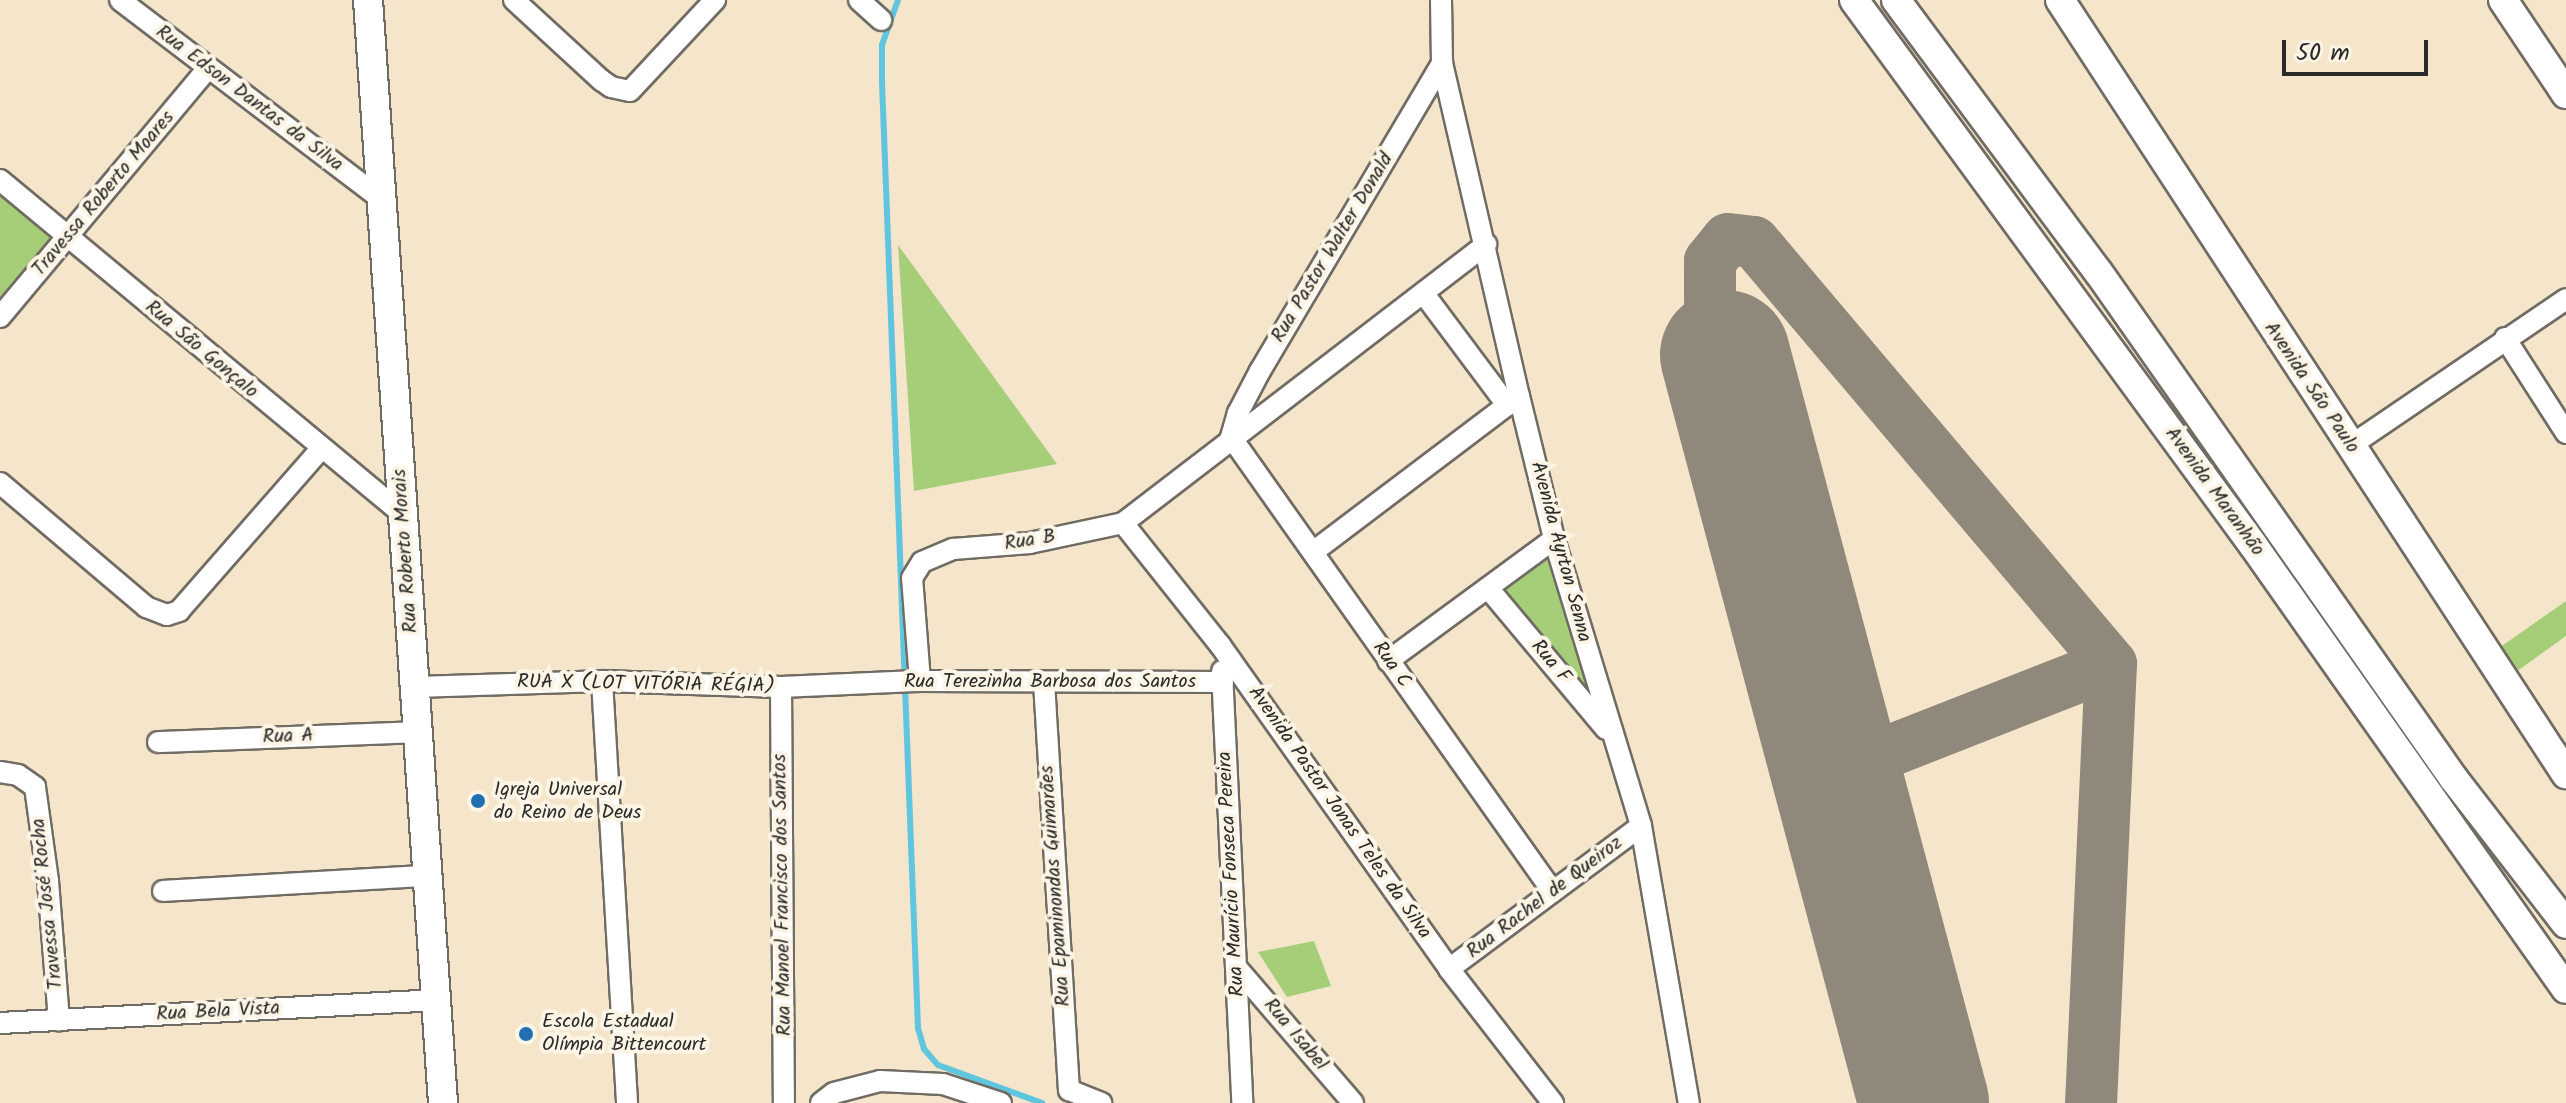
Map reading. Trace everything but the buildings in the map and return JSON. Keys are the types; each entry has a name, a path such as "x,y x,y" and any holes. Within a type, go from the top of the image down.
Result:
{"main road":[{"name":"Rua Roberto Morais","path":"368,0 443,1103"},
{"name":"Avenida Maranhão","path":"1854,0 2253,545 2566,989"},
{"name":"Avenida Maranhão","path":"1896,0 2066,229 2454,779 2566,924"},
{"name":"Avenida São Paulo","path":"2060,0 2566,774"},
{"path":"2503,0 2566,94"},
{"path":"2038,251 2066,229"}],"street":[{"name":"Rua Edson Dantas da Silva","path":"120,0 379,197"},
{"path":"514,0 601,80 611,87 630,91 715,0"},
{"path":"859,0 881,20"},
{"name":"Avenida Ayrton Senna","path":"1441,0 1442,63 1486,244 1513,401 1611,735 1641,826 1689,1103"},
{"name":"Rua Pastor Walter Donald","path":"1231,437 1238,413 1260,371 1442,63"},
{"name":"Travessa Roberto Moares","path":"0,317 207,69"},
{"name":"Rua São Gonçalo","path":"0,180 405,516"},
{"name":"Rua B","path":"920,681 912,578 922,562 953,549 1030,543 1123,523 1486,244"},
{"path":"1313,552 1513,401 1424,294"},
{"path":"2350,446 2566,299"},
{"path":"2505,338 2566,433"},
{"name":"Rua C","path":"1231,437 1553,892"},
{"path":"0,483 146,607 160,615 179,611 321,449"},
{"name":"Avenida Pastor Jonas Teles da Silva","path":"1123,523 1220,645 1449,969 1553,1103"},
{"path":"1388,661 1554,539"},
{"name":"Rua F","path":"1488,588 1611,735"},
{"name":"Rua Maurício Fonseca Pereira","path":"1220,645 1242,1103"},
{"path":"602,681 627,1103"},
{"name":"RUA X (LOT VITÓRIA RÉGIA)","path":"415,687 602,681 781,687 877,682"},
{"name":"Rua Terezinha Barbosa dos Santos","path":"877,682 1223,682"},
{"name":"Rua Epaminondas Guimarães","path":"1044,682 1069,1090 1101,1103"},
{"name":"Rua Manoel Francisco dos Santos","path":"781,687 784,1103"},
{"name":"Rua A","path":"158,742 417,732"},
{"name":"Travessa José Rocha","path":"0,772 18,775 35,787 48,881 59,1021"},
{"name":"Rua Rachel de Queiroz","path":"1449,969 1641,826"},
{"path":"163,891 426,876"},
{"name":"Rua Isabel","path":"1237,968 1353,1103"},
{"name":"Rua Bela Vista","path":"0,1023 435,1000"},
{"path":"821,1103 834,1093 880,1081 1001,1103"}],"green space":[{"path":"0,193 51,238 0,297"},
{"path":"898,245 1057,464 914,491"},
{"path":"1547,557 1594,700 1502,589"},
{"path":"2566,601 2566,636 2516,672 2499,648"},
{"path":"1314,941 1331,986 1287,997 1258,952"}],"waterway":[{"path":"898,0 882,45 882,82 918,1028 924,1049 938,1065 1042,1103"}],"taxiway":[{"path":"1725,355 1710,299 1710,261 1728,239 1754,242 2111,664 2091,1103"},
{"path":"1836,772 2111,664"}],"runway":[{"path":"1725,355 1924,1103"}],"place":[{"name":"Igreja Universal do Reino de Deus","path":"478,801"},
{"name":"Escola Estadual Olímpia Bittencourt","path":"526,1034"}]}
